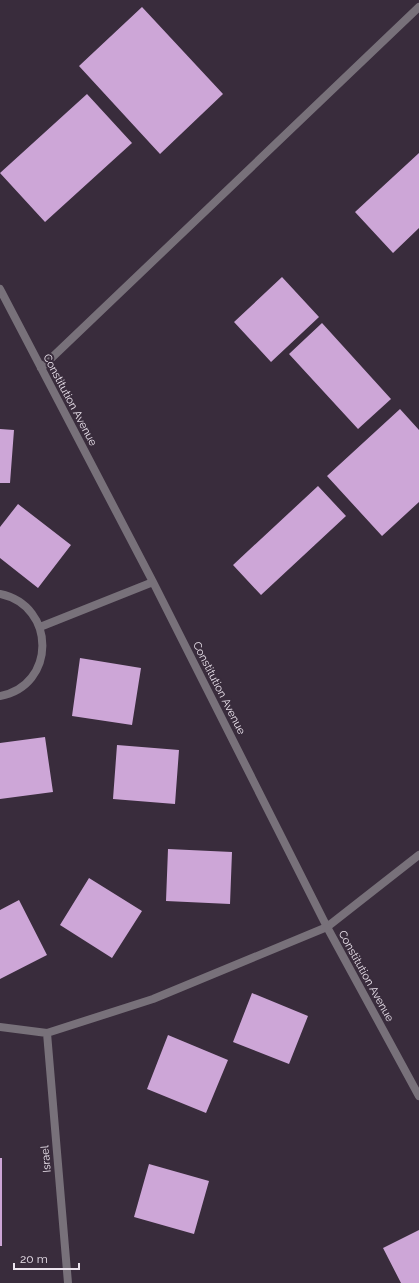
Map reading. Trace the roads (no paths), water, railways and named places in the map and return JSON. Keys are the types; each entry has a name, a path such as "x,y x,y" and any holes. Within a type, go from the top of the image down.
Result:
{"street":[{"path":"41,368 419,7"},
{"name":"Constitution Avenue","path":"0,289 153,582 327,927 419,1096"},
{"path":"40,627 153,582"},
{"path":"0,594 10,596 22,602 34,616 40,627 43,645 40,663 30,679 21,688 0,696"},
{"path":"0,1027 47,1033 153,999 327,927 419,855"},
{"name":"Israel","path":"47,1033 68,1283"}]}
